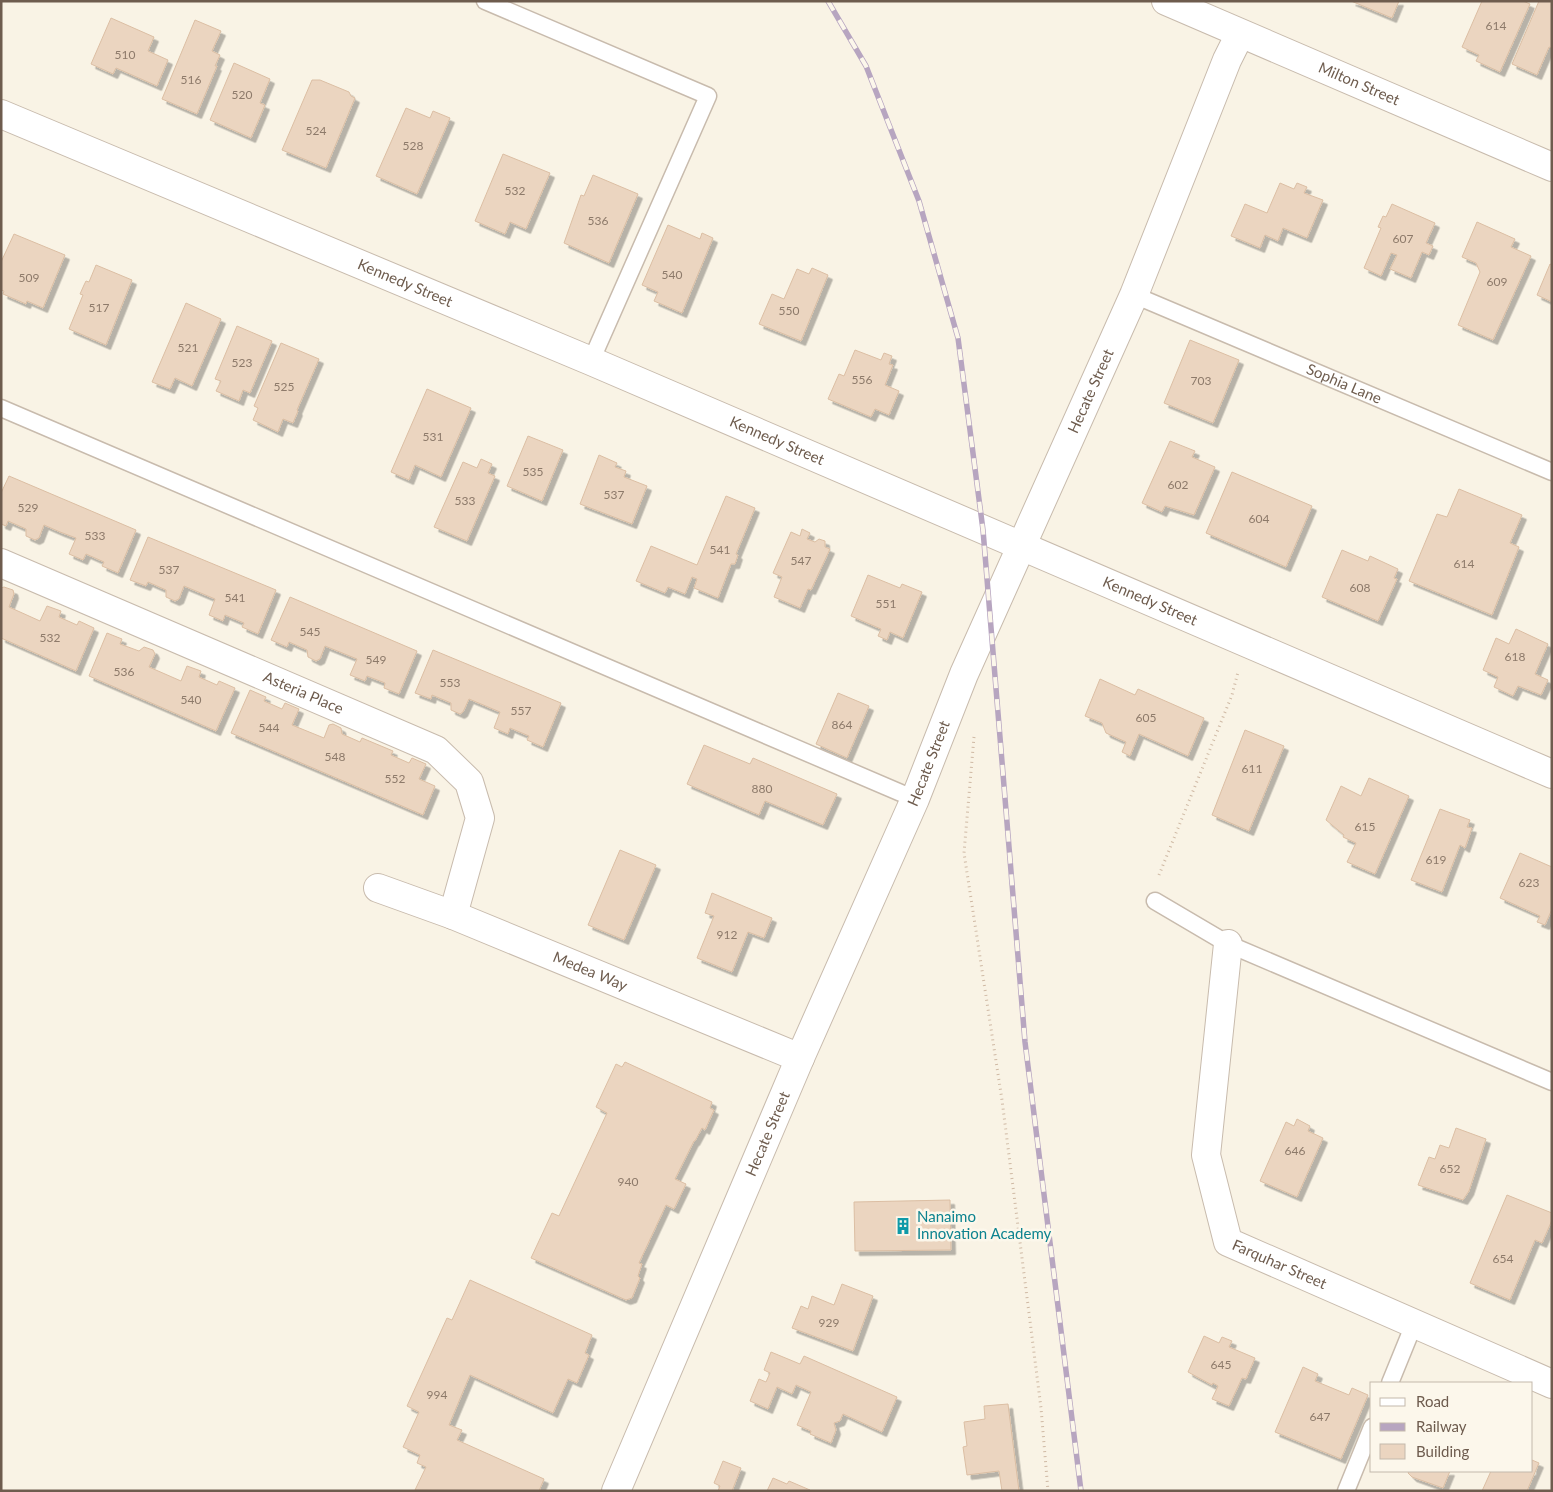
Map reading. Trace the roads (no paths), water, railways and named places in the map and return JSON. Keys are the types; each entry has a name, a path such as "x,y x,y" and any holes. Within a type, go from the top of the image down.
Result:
{"street":[{"name":"Milton Street","path":"1166,1 1552,167"},
{"name":"Hecate Street","path":"616,1491 800,1058 915,800 964,674 1134,295 1226,60 1240,34"},
{"name":"Kennedy Street","path":"1,114 591,362 1552,774"},
{"name":"Asteria Place","path":"1,563 436,750 469,782 480,818 453,915"},
{"name":"Medea Way","path":"378,888 453,915 800,1058"},
{"name":"Farquhar Street","path":"1228,944 1206,1155 1228,1242 1552,1384"}],"lane":[{"path":"486,1 708,96 591,362"},
{"name":"Sophia Lane","path":"1134,295 1552,472"},
{"path":"1,408 915,800"},
{"path":"1155,901 1228,944 1552,1082"},
{"path":"1390,1382 1414,1324"},
{"path":"1346,1491 1370,1432"}],"railway":[{"path":"828,1 866,66 919,201 958,338 983,530 1025,1042 1081,1491"}],"place":[{"name":"Nanaimo Innovation Academy","path":"903,1226"}]}
